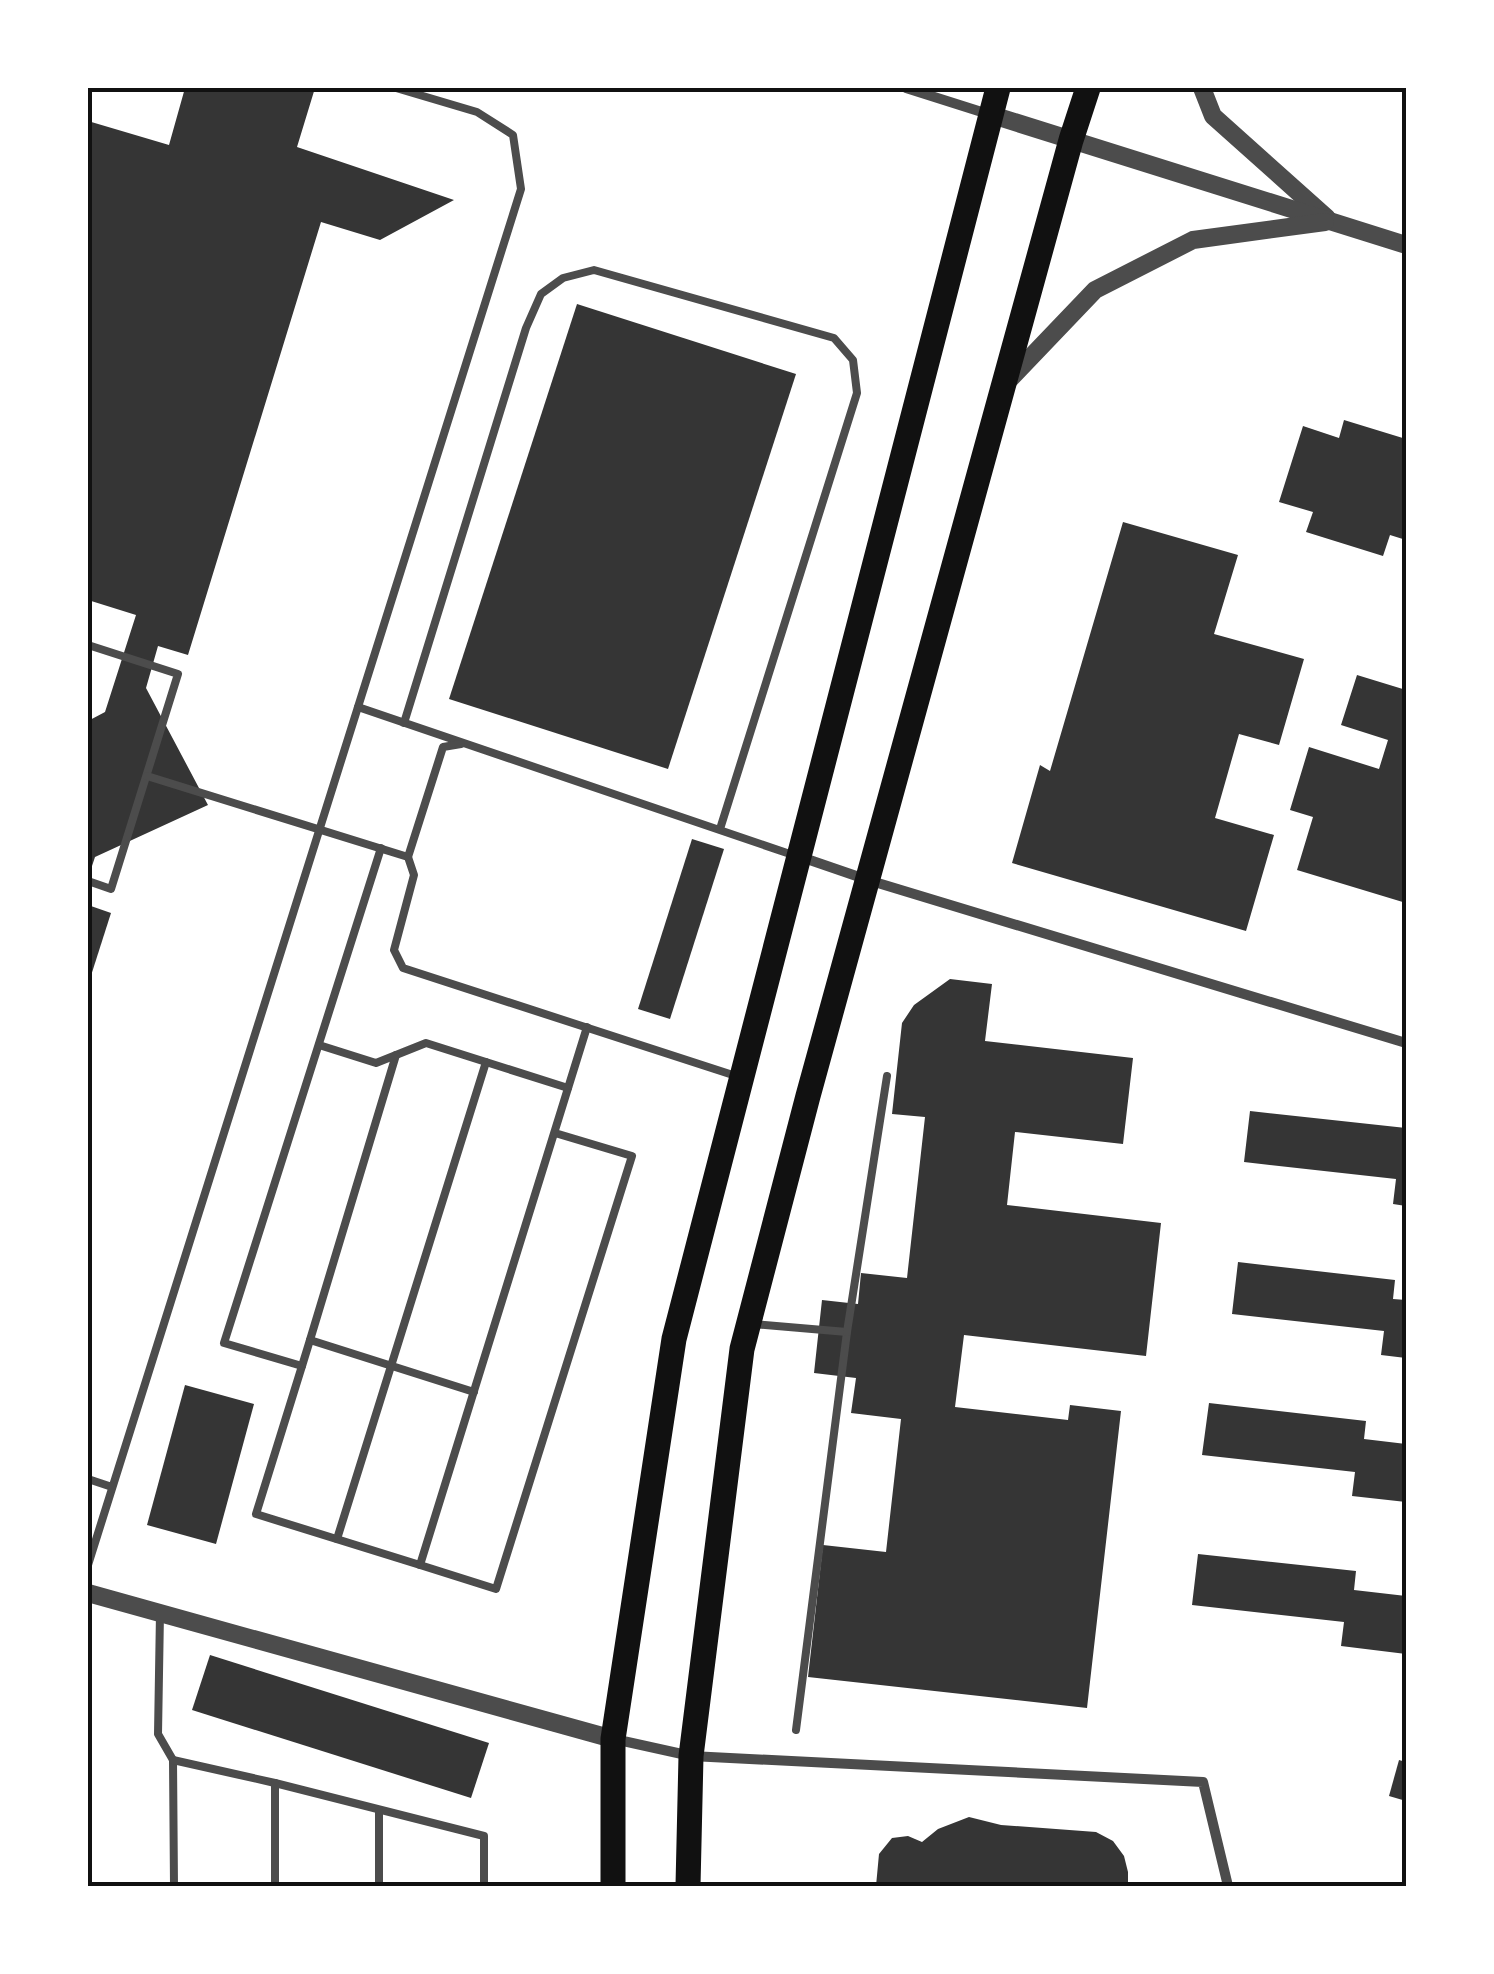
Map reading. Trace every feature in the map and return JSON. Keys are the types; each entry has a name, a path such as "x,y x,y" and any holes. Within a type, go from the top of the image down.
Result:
{"main road":[{"path":"613,1886 613,1739 674,1339 998,88"},
{"path":"688,1886 691,1756 742,1350 1088,88"}],"street":[{"path":"906,88 1406,245"},
{"path":"1202,88 1212,116 1332,221"},
{"path":"1004,385 1095,290 1193,240 1332,221"},
{"path":"798,856 1406,1043"},
{"path":"88,1593 613,1739 691,1756 1204,1782 1228,1886"}],"lane":[{"path":"88,1565 521,189 513,135 477,112 396,88"},
{"path":"404,723 526,328 540,294 563,278 594,270 834,338 853,360 856,393 720,830"},
{"path":"88,645 178,674 110,889 88,882"},
{"path":"358,707 798,856"},
{"path":"466,744 443,748 408,856 414,875 394,950 403,968 741,1077"},
{"path":"147,776 408,856"},
{"path":"302,1366 224,1343 382,848"},
{"path":"420,1565 587,1027"},
{"path":"319,1045 376,1063 426,1042 568,1088"},
{"path":"396,1055 256,1514 496,1588 632,1156 554,1133"},
{"path":"337,1540 486,1062"},
{"path":"796,1730 847,1332 887,1076"},
{"path":"748,1324 847,1332"},
{"path":"310,1340 474,1392"},
{"path":"88,1479 112,1487"},
{"path":"160,1614 158,1734 172,1760 174,1886"},
{"path":"172,1760 484,1836 484,1886"},
{"path":"275,1783 275,1886"},
{"path":"380,1810 380,1886"}],"building":[{"path":"185,88 315,88 297,147 454,200 380,240 321,222 188,655 158,646 146,688 208,805 95,857 88,878 88,721 105,712 136,615 88,600 88,121 169,145"},
{"path":"577,304 796,374 668,769 449,699"},
{"path":"1344,420 1406,439 1406,540 1390,535 1383,556 1306,532 1313,512 1279,502 1303,426 1339,438"},
{"path":"1123,522 1238,555 1214,634 1304,659 1279,745 1239,734 1215,818 1274,835 1246,931 1012,863 1040,765 1050,771"},
{"path":"1357,675 1406,690 1406,903 1297,870 1313,817 1290,810 1309,747 1379,769 1388,740 1341,725"},
{"path":"692,839 724,849 670,1019 638,1009"},
{"path":"88,905 111,913 88,985"},
{"path":"950,979 992,984 985,1041 1133,1058 1123,1144 1015,1132 1007,1205 1161,1223 1146,1356 964,1335 955,1407 1068,1420 1070,1405 1121,1411 1087,1708 808,1677 823,1545 886,1552 901,1419 851,1413 856,1378 814,1373 822,1300 858,1304 861,1273 907,1278 925,1117 892,1114 902,1023 914,1005"},
{"path":"1250,1111 1406,1128 1406,1206 1393,1204 1396,1179 1244,1162"},
{"path":"1238,1262 1395,1280 1393,1299 1406,1300 1406,1358 1381,1355 1384,1331 1232,1314"},
{"path":"185,1385 254,1404 216,1544 147,1525"},
{"path":"1209,1403 1366,1421 1364,1439 1406,1444 1406,1502 1352,1496 1355,1472 1202,1455"},
{"path":"1198,1554 1356,1571 1354,1590 1406,1596 1406,1654 1341,1646 1344,1622 1192,1605"},
{"path":"210,1655 489,1743 471,1798 192,1710"},
{"path":"1399,1760 1406,1762 1406,1801 1389,1796"},
{"path":"969,1817 1001,1825 1096,1832 1113,1841 1124,1856 1128,1886 876,1886 879,1854 892,1838 908,1836 922,1842 938,1829"}]}
